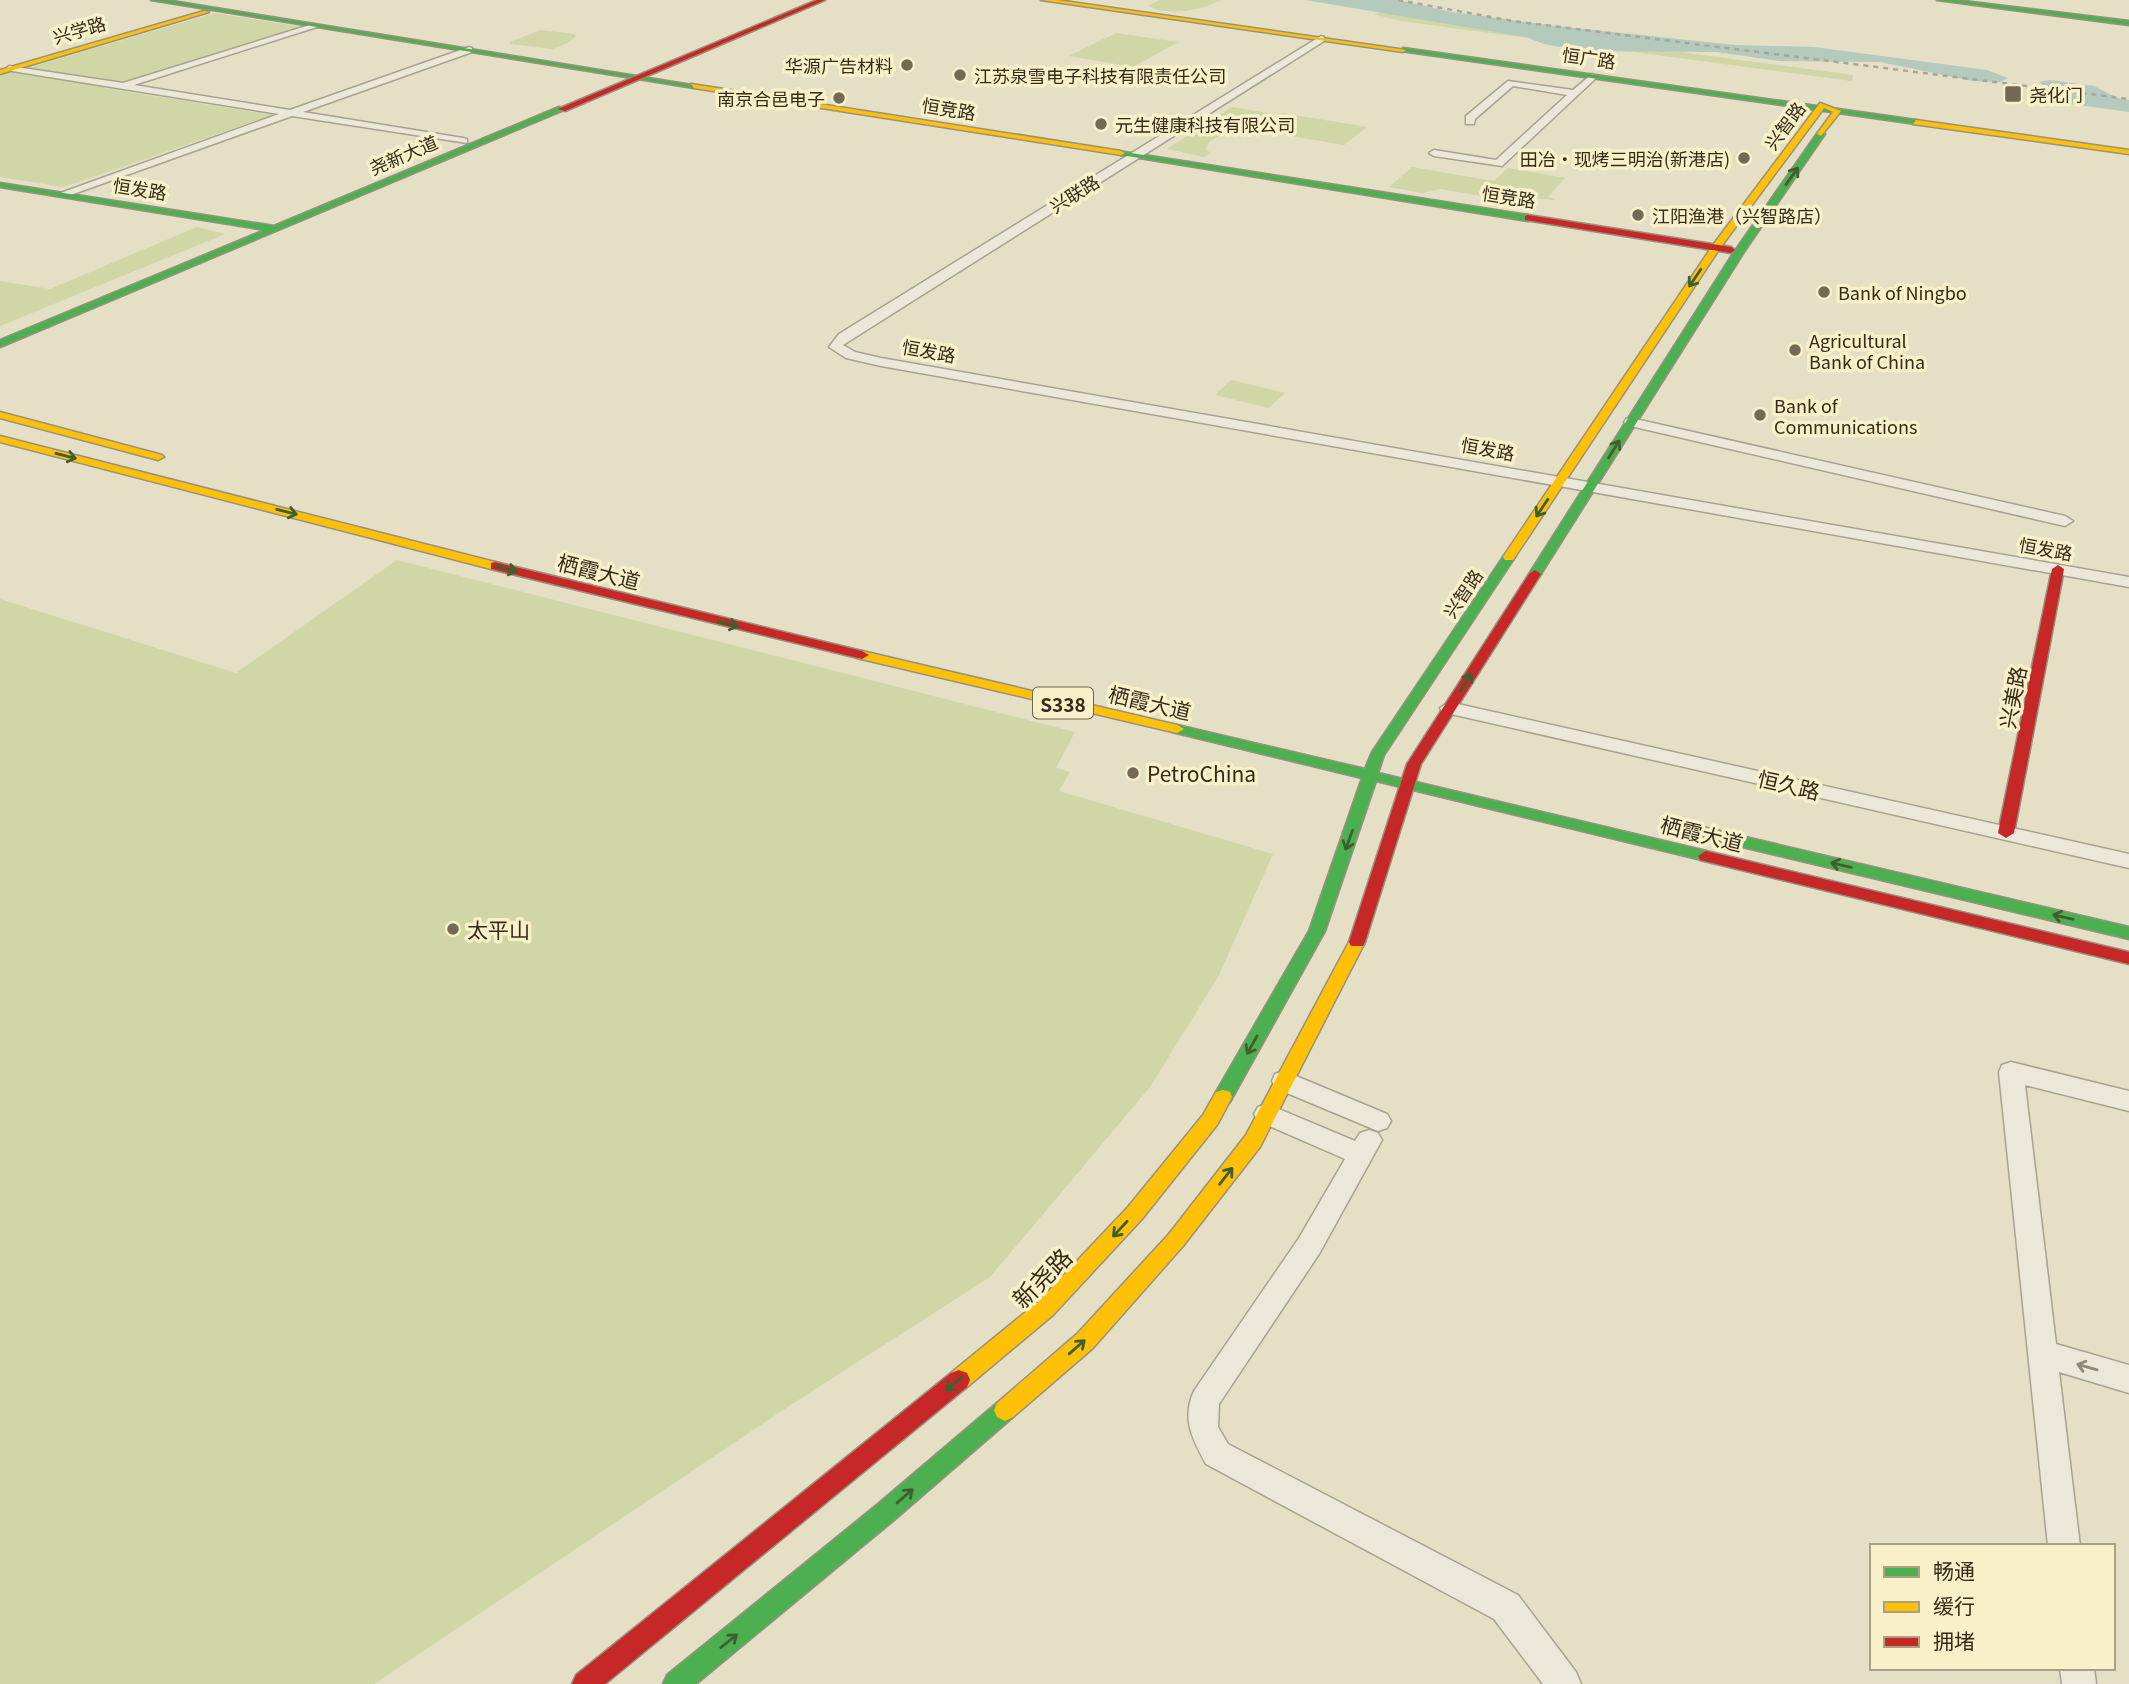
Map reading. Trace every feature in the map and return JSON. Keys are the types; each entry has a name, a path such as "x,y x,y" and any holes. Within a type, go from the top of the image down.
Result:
{"main road":[{"name":"恒竞路","path":"154,0 1739,252"},
{"name":"兴学路","path":"6,70 249,0"},
{"name":"尧新大道","path":"0,346 806,0"},
{"name":"尧新大道","path":"0,331 463,141 822,0"},
{"name":"恒广路","path":"1044,0 1827,108"},
{"name":"恒广路","path":"1057,0 2129,150"},
{"path":"1940,0 2129,21"},
{"path":"1968,0 2129,21"},
{"name":"兴智路","path":"1395,760 1560,480 1716,247 1827,108"},
{"name":"兴智路","path":"1372,776 1395,760 1449,708 1739,252 1827,108"},
{"name":"恒发路","path":"0,185 274,229"},
{"path":"0,415 174,461"},
{"name":"栖霞大道","path":"0,439 641,603 1409,784 2129,958"},
{"name":"兴美路","path":"2007,833 2058,569"},
{"name":"栖霞大道","path":"617,579 726,605"},
{"name":"兴智路","path":"1395,760 1409,784"},
{"name":"新尧路","path":"585,1684 851,1470 1046,1308 1135,1213 1210,1120 1317,931 1372,776"},
{"path":"677,1684 886,1512 1085,1341 1176,1240 1253,1140 1357,943 1409,784"},
{"name":"栖霞大道","path":"1684,828 2129,933"}],"street":[{"path":"121,86 316,26"},
{"name":"兴联路","path":"840,351 836,344 844,337 1321,38"},
{"path":"61,195 469,50"},
{"path":"6,70 463,141"},
{"path":"1434,152 1499,164 1592,77"},
{"path":"1469,122 1470,118 1511,83 1575,93"},
{"path":"1499,94 1512,96"},
{"path":"1549,102 1562,104"},
{"name":"恒发路","path":"840,351 909,367 2129,582"},
{"name":"恒发路","path":"1631,422 2065,521"},
{"name":"恒久路","path":"1449,708 2129,861"},
{"path":"2064,1544 2011,1072 2129,1101"},
{"path":"1284,1082 1369,1139"},
{"path":"1267,1114 1369,1139"},
{"path":"1369,1139 1309,1246 1204,1401 1203,1429 1217,1454 1506,1607 1564,1684"},
{"path":"2044,1354 2129,1380"}],"green space":[{"path":"1159,0 1222,0 1205,7 1176,12 1148,6"},
{"path":"1381,12 1853,75 1852,81 1401,21 1373,14"},
{"path":"215,13 301,27 104,88 272,115 64,187 0,177 0,76"},
{"path":"540,30 576,36 568,43 552,49 510,44"},
{"path":"1116,33 1178,42 1133,67 1069,56"},
{"path":"1232,107 1268,113 1249,126 1240,124 1209,142 1205,149 1211,153 1204,157 1167,149"},
{"path":"1282,113 1367,127 1344,145 1257,130"},
{"path":"1412,167 1494,181 1508,168 1565,178 1548,197 1555,199 1553,200 1497,194 1493,198 1441,189 1423,193 1389,187"},
{"path":"197,227 225,234 0,326 0,281 50,289"},
{"path":"1231,380 1285,393 1269,408 1215,395"},
{"path":"397,560 1075,732 1056,768 1070,772 1059,791 1273,854 1218,977 1150,1087 990,1277 789,1406 374,1684 0,1684 0,599 236,673"}],"shaded area":[{"path":"1305,0 1398,0 1452,12 1556,26 1735,45 1814,47 1987,70 2008,78 2000,82 1973,81 1880,62 1779,61 1717,52 1582,51 1544,44 1526,37"},
{"path":"2050,80 2094,86 2117,98 2129,100 2129,112 2071,104 2039,82"}],"railway":[{"path":"1398,0 1513,21 2129,99"}],"traffic: fast":[{"path":"154,0 694,86"},
{"path":"1940,0 2129,23"},
{"path":"1403,50 1916,122"},
{"path":"0,344 562,109"},
{"path":"1535,574 1739,252 1821,134"},
{"path":"1121,153 1528,218"},
{"path":"0,185 274,229"},
{"path":"1223,1097 1317,931 1377,755 1509,557"},
{"path":"1177,729 1706,856"},
{"path":"1694,830 2129,933"},
{"path":"676,1684 886,1512 1005,1410"}],"traffic: slow":[{"path":"1044,0 1403,50"},
{"path":"0,72 206,12"},
{"path":"694,86 1121,153"},
{"path":"1509,557 1716,247 1823,105 1837,111 1821,134"},
{"path":"1916,122 2129,152"},
{"path":"0,415 158,457"},
{"path":"0,439 495,566"},
{"path":"862,655 1177,729"},
{"path":"1005,1410 1085,1341 1176,1240 1253,1141 1357,942"},
{"path":"959,1380 1046,1308 1135,1213 1210,1120 1223,1097"}],"traffic: jam":[{"path":"562,109 822,0"},
{"path":"1528,218 1731,250"},
{"path":"495,566 862,655"},
{"path":"2006,833 2058,569"},
{"path":"1357,942 1414,764 1535,574"},
{"path":"1706,856 2129,958"},
{"path":"585,1684 959,1380"}],"place":[{"name":"华源广告材料","path":"907,65"},
{"name":"江苏泉雪电子科技有限责任公司","path":"960,75"},
{"name":"尧化门","path":"2013,94"},
{"name":"南京合邑电子","path":"839,98"},
{"name":"元生健康科技有限公司","path":"1101,124"},
{"name":"田冶·现烤三明治(新港店)","path":"1744,158"},
{"name":"江阳渔港（兴智路店）","path":"1638,215"},
{"name":"Bank of Ningbo","path":"1824,292"},
{"name":"Agricultural Bank of China","path":"1795,350"},
{"name":"Bank of Communications","path":"1760,415"},
{"name":"PetroChina","path":"1133,773"},
{"name":"太平山","path":"453,929"}]}
